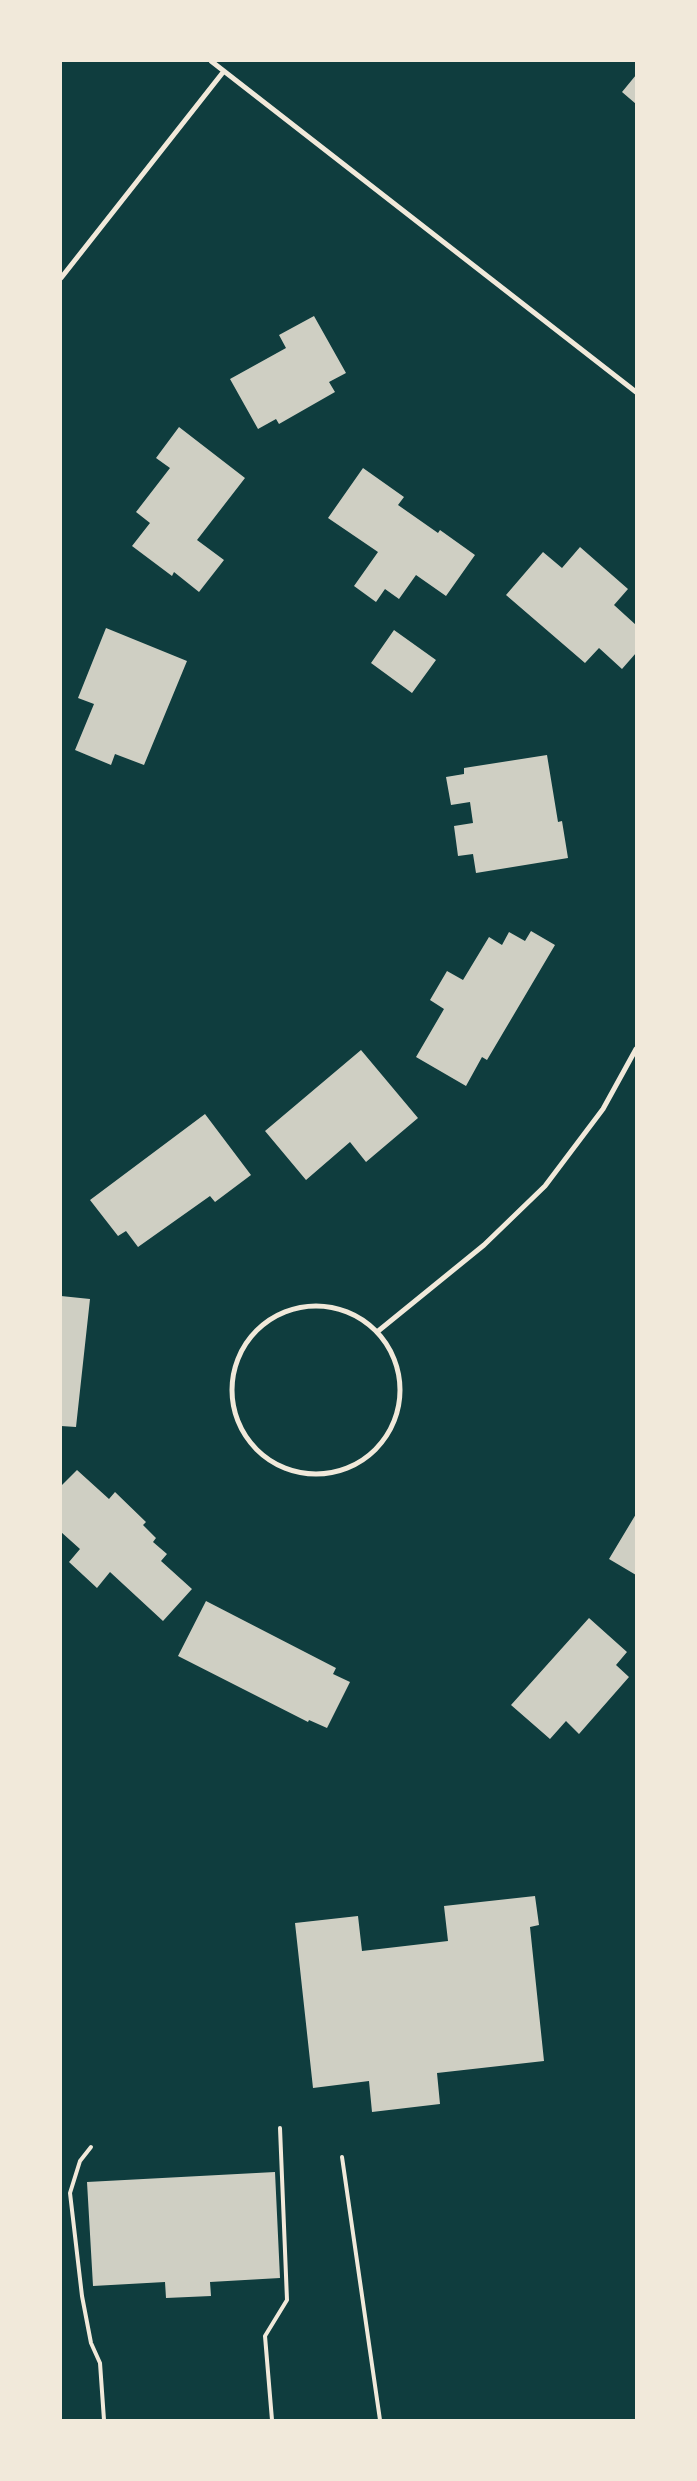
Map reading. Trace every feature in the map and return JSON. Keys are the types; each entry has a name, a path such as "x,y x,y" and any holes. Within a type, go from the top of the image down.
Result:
{"street":[{"path":"211,61 636,392"},
{"path":"61,278 224,71"},
{"path":"377,1332 484,1246 545,1186 603,1109 636,1049"},
{"path":"318,1305 340,1308 360,1317 377,1332 390,1349 398,1370 401,1392 397,1414 388,1434 374,1451 356,1464 336,1472 314,1474 292,1471 272,1462 255,1448 242,1430 234,1409 231,1387 235,1365 244,1345 258,1328 276,1315 296,1307 318,1305"}],"lane":[{"path":"272,2420 264,2336 287,2300 280,2128"},
{"path":"91,2148 80,2162 70,2193 86,2315 91,2343 100,2363 104,2420"},
{"path":"342,2156 380,2420"}],"building":[{"path":"636,75 636,104 622,92"},
{"path":"314,316 346,373 329,382 335,392 279,424 276,419 258,429 230,379 286,348 279,335"},
{"path":"179,427 245,478 197,540 224,560 199,592 174,572 172,576 132,546 150,523 136,512 170,468 156,458"},
{"path":"363,468 404,497 398,505 438,533 440,530 475,555 446,596 416,575 399,599 385,589 376,602 354,586 378,552 328,518"},
{"path":"580,547 628,589 614,605 636,625 636,653 622,669 599,648 585,663 506,595 543,552 562,568"},
{"path":"106,628 187,661 144,765 115,754 111,765 75,750 94,704 78,698"},
{"path":"394,630 436,660 412,693 371,663"},
{"path":"547,755 558,822 562,821 568,858 476,873 473,854 458,856 454,826 473,823 470,802 451,805 446,777 464,774 464,768"},
{"path":"531,931 555,945 487,1060 482,1057 466,1086 416,1057 444,1009 430,1000 447,971 463,980 489,937 502,945 509,932 525,941"},
{"path":"361,1050 418,1118 366,1162 350,1142 306,1180 265,1131"},
{"path":"205,1114 251,1175 215,1202 210,1196 138,1247 126,1231 118,1236 90,1200"},
{"path":"61,1296 90,1299 76,1427 61,1426"},
{"path":"77,1470 109,1499 115,1492 146,1522 143,1525 156,1538 153,1542 167,1554 161,1561 192,1589 163,1621 110,1572 97,1588 69,1562 80,1549 61,1532 61,1486"},
{"path":"636,1514 636,1575 609,1559"},
{"path":"206,1601 336,1668 333,1674 350,1682 327,1728 309,1720 308,1722 178,1656"},
{"path":"589,1618 627,1652 616,1665 629,1677 579,1734 566,1721 550,1739 511,1705"},
{"path":"535,1896 539,1925 530,1927 544,2061 437,2073 440,2104 372,2112 369,2081 313,2088 295,1923 358,1916 362,1951 448,1941 444,1906"},
{"path":"275,2172 280,2278 210,2282 211,2296 166,2298 165,2282 93,2286 87,2182"}]}
